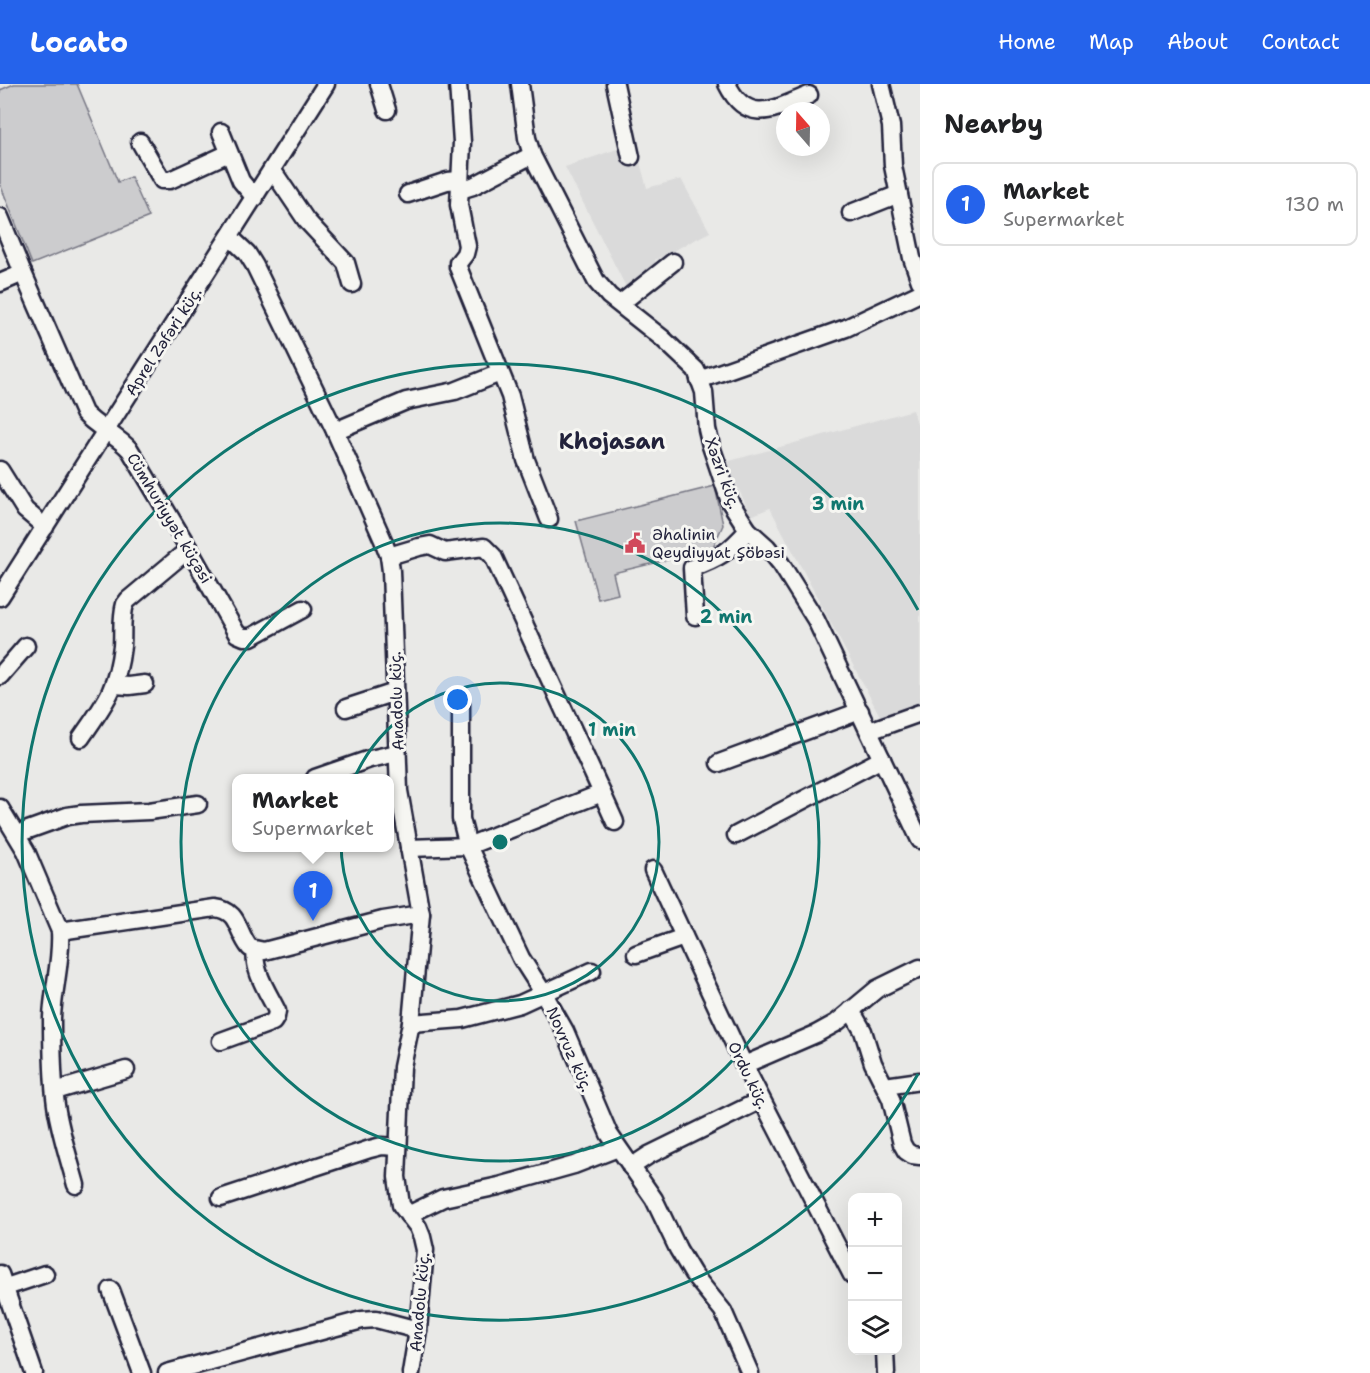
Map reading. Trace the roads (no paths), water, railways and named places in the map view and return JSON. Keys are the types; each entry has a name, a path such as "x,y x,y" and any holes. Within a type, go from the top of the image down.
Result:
{"street":[{"name":"Aprel Zəfəri küç.","path":"0,597 273,171 326,84"},
{"path":"379,84 387,110"},
{"path":"458,84 462,142 459,205 467,246 458,267 501,373 514,410 526,460 549,519"},
{"name":"Xəzri küç.","path":"520,84 527,138 532,155 591,272 609,296 696,370 704,392 711,446 730,502 748,530 782,564 816,620 920,840"},
{"path":"615,84 631,157"},
{"path":"727,84 735,98 755,112 765,112 809,96"},
{"path":"881,84 891,126 893,166 912,258 920,281"},
{"path":"221,132 241,181 255,198"},
{"path":"140,142 162,180 170,180 230,153"},
{"path":"408,194 447,181 473,186 532,155"},
{"path":"273,171 306,220 346,263 352,284"},
{"path":"851,213 899,194"},
{"name":"Cümhuriyyət küçəsi","path":"0,217 84,412 92,421 123,442 130,450 237,634 251,637 303,609"},
{"name":"Anadolu küç.","path":"230,237 247,253 255,266 335,432 389,556 393,591 400,801 421,914 411,1023 402,1067 397,1147 398,1189 401,1205 422,1237 425,1250 418,1330 411,1373"},
{"path":"620,304 673,262"},
{"path":"0,283 23,273"},
{"path":"699,380 836,332 920,293"},
{"path":"335,432 406,400 455,392 501,373"},
{"path":"0,470 26,510 45,527"},
{"path":"695,616 692,568 713,561 731,549 748,530"},
{"path":"389,556 419,546 430,546 445,552 484,547 493,556 615,822"},
{"path":"81,738 115,685 122,645 125,604 189,549"},
{"path":"0,676 26,646"},
{"path":"115,685 145,684"},
{"path":"346,708 395,692"},
{"name":"Novruz küç.","path":"461,703 461,819 468,846 521,958 565,1031 598,1112 618,1148 654,1199 693,1274 723,1311 750,1373"},
{"path":"719,763 860,711"},
{"path":"875,729 920,712"},
{"path":"327,774 370,759 397,753"},
{"path":"736,835 882,759"},
{"path":"410,848 468,846 602,793"},
{"path":"17,834 67,816 149,811 198,804"},
{"path":"0,808 17,834 60,931 61,944 52,1017 55,1091 61,1130 76,1185"},
{"name":"Ordu küç.","path":"653,870 761,1100 848,1267"},
{"path":"60,931 215,908 226,909 233,916 247,944 256,951 276,950 383,920 421,914"},
{"path":"636,954 684,937"},
{"path":"220,1041 273,1022 276,1017 276,1011 257,967 256,951"},
{"path":"744,1065 836,1023 877,989 920,968"},
{"path":"411,1023 462,1019 520,1004 592,971"},
{"path":"851,1010 863,1031 873,1063 891,1099 902,1144 906,1151 920,1156"},
{"path":"55,1091 126,1070"},
{"path":"885,1086 920,1081"},
{"path":"631,1167 649,1155 761,1100"},
{"path":"221,1198 370,1149 382,1146 397,1147"},
{"path":"408,1215 443,1198 499,1186 574,1165 618,1148"},
{"path":"34,1373 3,1280 45,1274"},
{"path":"111,1290 142,1373"},
{"path":"167,1373 362,1320 376,1319 418,1330"},
{"path":"885,1355 886,1373"}],"place":[{"name":"Əhalinin Qeydiyyat Şöbəsi","path":"635,543"},
{"name":"Market","path":"313,921"}],"district":[{"name":"Khojasan","path":"612,441"}]}
